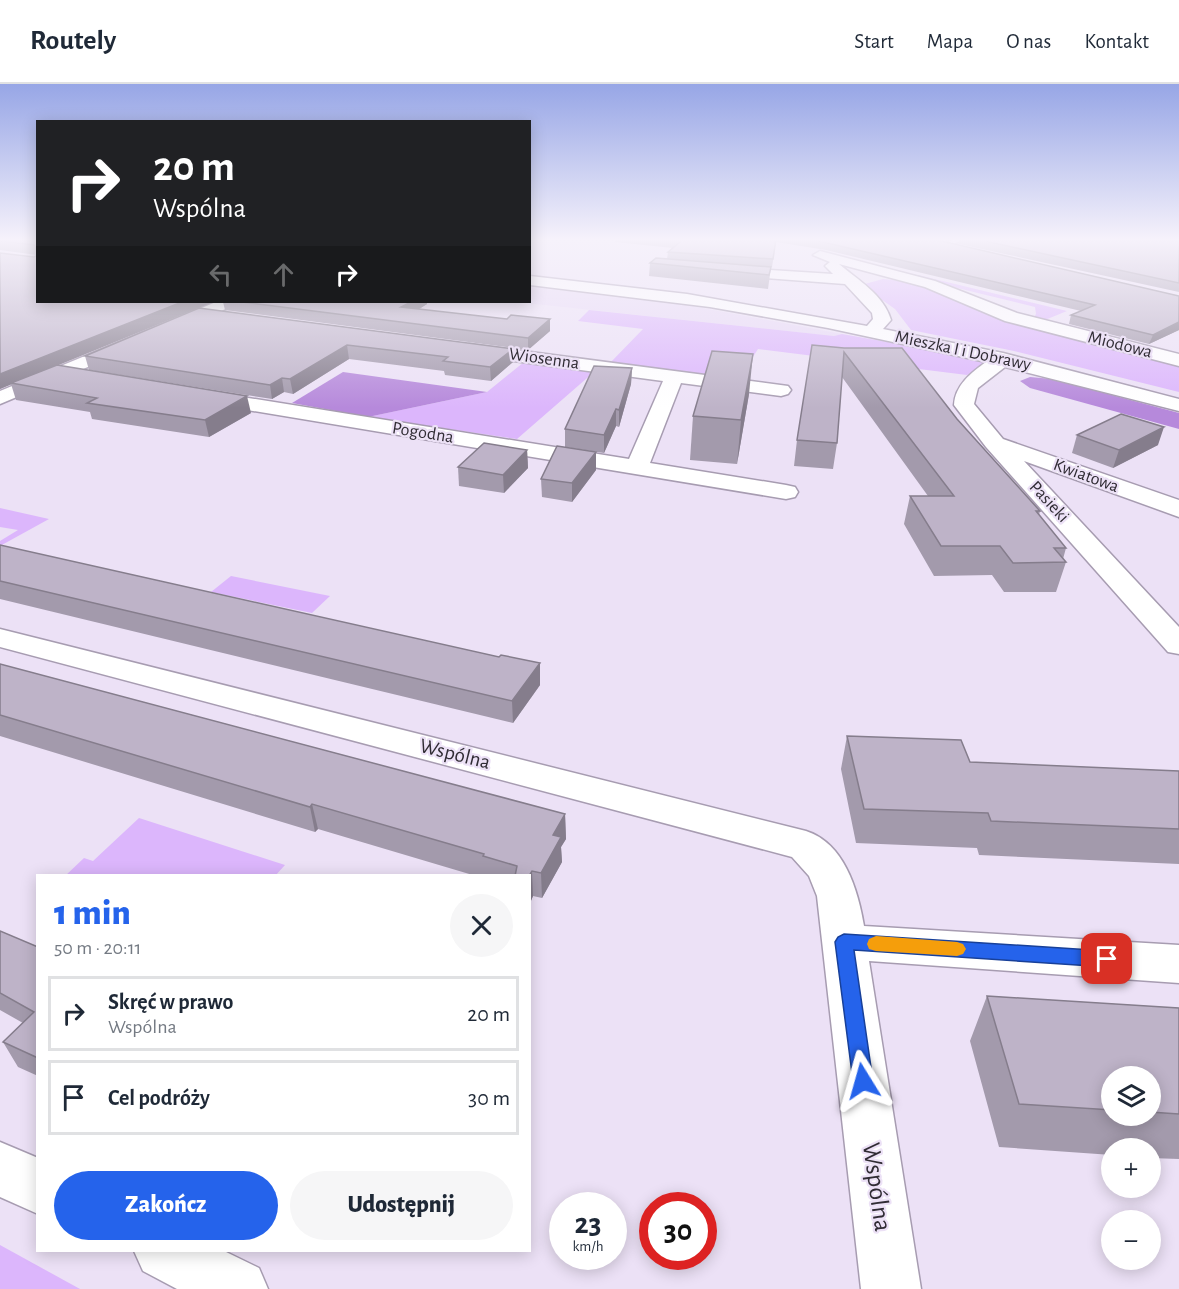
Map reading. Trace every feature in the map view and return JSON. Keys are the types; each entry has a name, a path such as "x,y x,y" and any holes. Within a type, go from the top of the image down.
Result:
{"street":[{"name":"Mieszka I i Dobrawy","path":"639,295 710,302 1003,359 1179,405"},
{"path":"864,295 881,311 882,320 870,332"},
{"name":"Miodowa","path":"958,295 1011,317 1179,360"},
{"path":"0,398 227,303"},
{"path":"200,314 242,319"},
{"name":"Wiosenna","path":"452,347 782,390"},
{"name":"Pasieki","path":"1003,359 969,387 963,398 971,415 1179,645"},
{"path":"60,373 104,380"},
{"path":"637,467 674,377"},
{"name":"Pogodna","path":"183,393 786,492"},
{"name":"Kwiatowa","path":"994,442 1179,509"},
{"name":"Wspólna","path":"0,638 806,846 826,869 838,896 891,1289"},
{"path":"844,942 1179,964"},
{"path":"0,1168 36,1186"},
{"path":"165,1252 237,1289"}],"shaded area":[{"path":"531,295 605,295 676,303 842,334 834,336 526,303 531,303"},
{"path":"875,295 953,295 1179,362 1179,392 1014,351 911,330 895,309"},
{"path":"987,295 1002,295 1067,311 1040,322 1032,320 1036,314 1035,307"},
{"path":"589,310 834,336 842,334 972,357 986,363 967,375 758,349 738,380 610,363 643,329 578,321"},
{"path":"524,362 594,372 517,439 368,417 487,392"},
{"path":"343,372 487,392 368,417 292,403"},
{"path":"1030,377 1052,379 1179,413 1179,429 1030,388 1020,381"},
{"path":"0,508 49,519 0,546 0,541 18,530 0,527"},
{"path":"231,576 330,596 312,613 211,592"},
{"path":"139,818 285,865 277,874 67,874 84,858 93,861"},
{"path":"0,1245 80,1289 0,1289"}],"building":[{"path":"0,295 36,295 36,303 179,303 0,374"},
{"path":"1053,295 1176,295 1179,296 1179,322 1153,335 1071,315 1095,305"},
{"path":"250,303 409,303 401,307 507,319 511,315 550,319 528,338"},
{"path":"199,308 513,349 490,367 443,361 448,357 347,345 290,379 282,378 270,385 85,356"},
{"path":"812,345 844,348 902,348 957,419 1040,511 1036,511 1066,548 1054,548 1066,562 1013,563 1000,546 941,546 910,496 954,496 844,352 837,443 797,440"},
{"path":"712,351 753,354 741,420 693,416"},
{"path":"57,365 247,396 205,420 87,403 97,398 11,383"},
{"path":"594,366 632,368 619,410 616,409 604,435 565,429"},
{"path":"1121,414 1164,427 1119,450 1077,435"},
{"path":"484,443 527,450 503,475 458,467"},
{"path":"557,446 596,452 572,483 541,479"},
{"path":"0,545 499,657 501,655 540,663 512,701 0,581"},
{"path":"0,664 565,814 553,835 561,837 541,873 532,871 530,874 515,874 517,866 483,856 484,854 312,804 310,807 0,715"},
{"path":"847,736 961,740 970,762 1179,771 1179,829 991,821 988,813 864,809"},
{"path":"0,931 36,946 36,1057 3,1042 34,1012 0,993"},
{"path":"987,996 1179,1008 1179,1114 1161,1113 1161,1066 1101,1066 1101,1109 1019,1104"}],"slow traffic":[{"path":"876,944 957,949"}],"route":[{"path":"863,1081 844,942 1107,959"}]}
